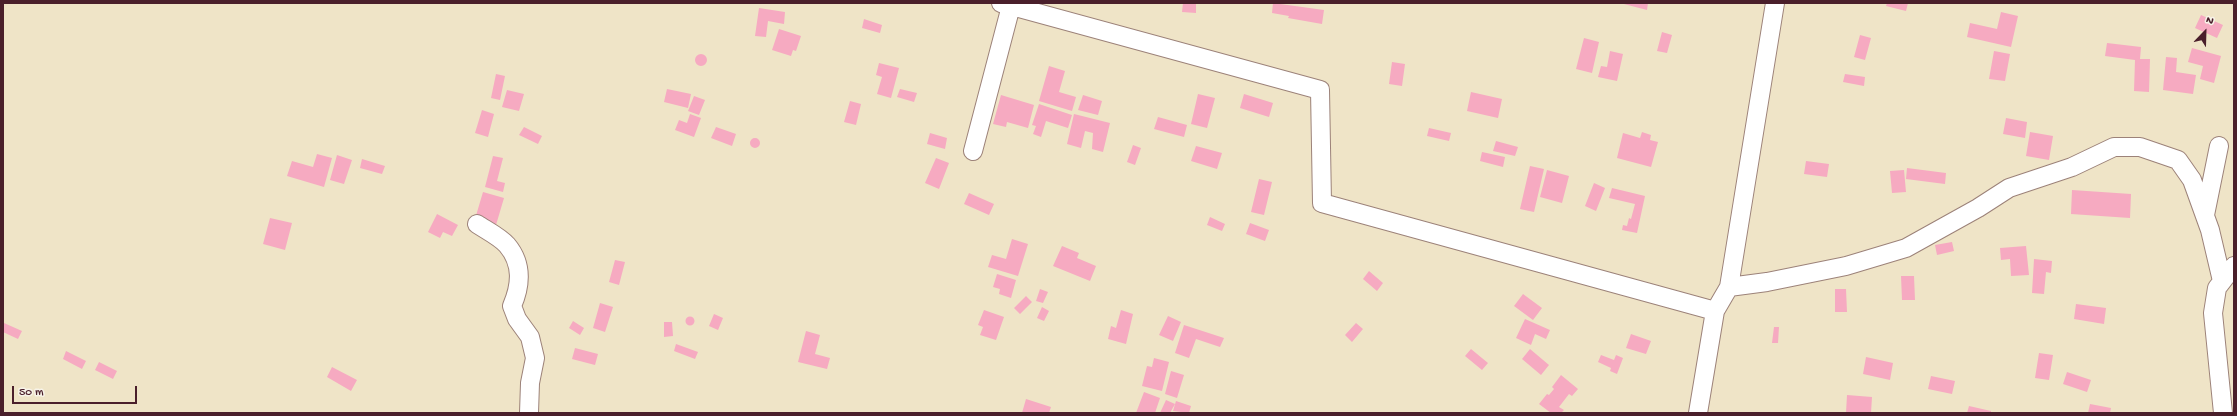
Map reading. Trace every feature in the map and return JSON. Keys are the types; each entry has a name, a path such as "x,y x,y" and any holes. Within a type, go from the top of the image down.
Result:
{"street":[{"path":"1698,413 1715,311 1729,287 1775,3"},
{"path":"973,151 1006,4 1320,90 1322,203 1715,311"},
{"path":"2205,215 2219,146"},
{"path":"1729,287 1767,282 1846,266 1906,248 1978,208 2009,188 2072,168 2114,147 2140,147 2178,160 2192,180 2205,215 2222,281"},
{"path":"477,224 507,245 519,266 518,292 512,306 517,319 530,337 535,358 530,383 529,413"},
{"path":"2223,413 2213,313 2217,288 2234,266"}],"building":[{"path":"1183,3 1196,3 1196,13 1182,12"},
{"path":"1273,3 1324,10 1322,24 1288,18 1289,16 1272,13"},
{"path":"1620,3 1648,3 1647,10"},
{"path":"1887,3 1908,3 1906,11 1886,6"},
{"path":"759,8 785,12 784,24 768,21 766,37 755,36"},
{"path":"2001,12 2018,16 2011,47 1967,37 1970,23 1997,29"},
{"path":"2201,15 2223,25 2217,38 2195,28"},
{"path":"864,19 882,25 880,33 862,28"},
{"path":"779,29 801,36 796,51 793,50 791,56 772,50"},
{"path":"1662,32 1672,35 1667,53 1657,51"},
{"path":"1860,35 1871,38 1865,60 1854,57"},
{"path":"1584,38 1599,42 1592,73 1576,69"},
{"path":"2107,43 2141,47 2140,59 2150,59 2149,92 2134,91 2135,60 2105,56"},
{"path":"2192,48 2221,56 2214,83 2200,79 2203,66 2188,62"},
{"path":"1610,51 1623,54 1617,81 1598,77 1601,66 1607,67"},
{"path":"1994,51 2010,54 2005,81 1989,79"},
{"path":"699,54 703,54 707,60 703,66 699,66 695,62 695,58"},
{"path":"2166,57 2177,58 2176,72 2196,75 2193,94 2163,90"},
{"path":"1392,62 1405,64 1402,86 1389,84"},
{"path":"879,63 899,68 891,98 877,94 882,77 876,75"},
{"path":"1049,66 1065,71 1059,92 1076,97 1072,111 1039,101"},
{"path":"496,74 505,76 500,100 491,98"},
{"path":"1845,74 1865,77 1864,86 1843,82"},
{"path":"667,89 691,94 688,108 664,102"},
{"path":"900,89 917,93 914,102 897,97"},
{"path":"507,90 524,94 519,111 502,107"},
{"path":"1471,92 1502,99 1498,118 1467,111"},
{"path":"1198,94 1215,98 1207,128 1191,124"},
{"path":"1244,94 1273,103 1269,117 1240,108"},
{"path":"1001,95 1034,105 1028,128 1007,122 1006,127 993,124"},
{"path":"1083,95 1102,101 1098,115 1078,110"},
{"path":"694,96 705,100 699,115 688,111"},
{"path":"850,101 861,104 856,125 844,122"},
{"path":"1039,104 1072,115 1068,128 1046,121 1041,137 1033,134 1036,126 1032,125"},
{"path":"482,110 494,114 488,137 475,133"},
{"path":"690,114 701,118 694,137 675,130 679,120 687,123"},
{"path":"1074,114 1110,123 1103,152 1092,149 1093,133 1085,131 1081,148 1067,144"},
{"path":"1158,117 1187,125 1184,137 1154,129"},
{"path":"2006,118 2027,122 2025,138 2003,134"},
{"path":"524,127 542,136 538,144 519,135"},
{"path":"716,127 736,134 732,146 711,138"},
{"path":"1429,128 1451,133 1449,141 1427,136"},
{"path":"1642,132 1651,135 1650,140 1658,142 1651,167 1617,158 1623,133 1640,138"},
{"path":"2030,132 2053,136 2049,160 2026,156"},
{"path":"930,133 947,138 945,149 927,144"},
{"path":"753,138 757,138 759,139 759,147 753,148 750,145 750,141"},
{"path":"1496,141 1518,147 1515,156 1493,151"},
{"path":"1133,145 1141,148 1135,165 1127,162"},
{"path":"1196,146 1222,153 1217,169 1191,161"},
{"path":"1482,152 1505,157 1503,167 1480,161"},
{"path":"317,154 332,158 324,187 287,176 292,161 313,167"},
{"path":"337,155 352,160 344,184 330,180"},
{"path":"493,156 503,158 497,181 505,183 503,192 485,187"},
{"path":"936,158 949,163 939,189 925,183"},
{"path":"362,159 385,166 382,174 360,168"},
{"path":"1806,161 1829,164 1827,177 1804,174"},
{"path":"1530,166 1544,169 1534,212 1520,209"},
{"path":"1907,168 1946,173 1945,184 1906,179"},
{"path":"1547,170 1569,176 1562,203 1540,197"},
{"path":"1904,170 1906,192 1892,193 1890,171"},
{"path":"1259,179 1272,182 1264,215 1251,212"},
{"path":"1594,183 1605,188 1596,211 1585,206"},
{"path":"1612,188 1645,196 1637,233 1622,230 1623,225 1627,226 1629,218 1631,219 1635,204 1609,198"},
{"path":"2072,190 2131,194 2130,218 2071,214"},
{"path":"483,192 504,198 496,225 475,219"},
{"path":"969,193 994,204 989,215 964,204"},
{"path":"437,214 458,225 452,236 443,232 440,238 428,232"},
{"path":"1210,217 1225,224 1222,231 1207,225"},
{"path":"270,218 292,223 285,250 263,244"},
{"path":"1250,223 1269,230 1265,241 1246,234"},
{"path":"1012,239 1028,244 1018,276 988,267 992,255 1006,259"},
{"path":"1952,242 1954,251 1937,255 1935,245"},
{"path":"1062,246 1079,253 1077,258 1096,266 1090,281 1053,266"},
{"path":"2026,246 2029,275 2011,276 2010,259 2001,260 2000,248"},
{"path":"2034,259 2052,261 2051,273 2046,272 2044,294 2032,293"},
{"path":"615,260 625,262 619,285 609,282"},
{"path":"1369,271 1383,283 1377,291 1363,279"},
{"path":"997,274 1016,280 1011,298 999,294 1000,289 993,287"},
{"path":"1901,276 1914,276 1915,300 1902,300"},
{"path":"1040,289 1048,292 1043,303 1036,301"},
{"path":"1835,289 1846,289 1847,312 1835,312"},
{"path":"1523,294 1542,308 1533,320 1514,306"},
{"path":"1026,296 1032,302 1020,314 1014,308"},
{"path":"600,303 613,307 605,332 593,328"},
{"path":"2076,304 2106,308 2104,324 2074,319"},
{"path":"1042,307 1049,311 1044,321 1037,318"},
{"path":"984,310 1004,317 996,340 980,335 983,327 978,325"},
{"path":"1121,310 1133,314 1126,344 1108,339 1111,326 1116,328"},
{"path":"714,314 723,318 718,330 709,326"},
{"path":"1168,316 1181,322 1173,341 1159,335"},
{"path":"688,317 692,317 694,321 692,325 688,325 686,323 686,319"},
{"path":"1525,319 1550,330 1546,339 1535,334 1531,345 1516,338"},
{"path":"573,321 584,328 580,335 569,328"},
{"path":"664,322 672,322 673,336 664,337"},
{"path":"4,323 22,331 18,339 3,332"},
{"path":"1356,323 1363,329 1352,342 1345,335"},
{"path":"1184,325 1224,338 1220,347 1196,339 1189,358 1175,353"},
{"path":"1774,327 1779,327 1778,343 1772,343"},
{"path":"806,331 820,335 815,354 830,358 827,369 798,362"},
{"path":"1631,334 1651,341 1646,354 1626,348"},
{"path":"676,344 698,352 695,359 674,351"},
{"path":"575,348 598,354 595,365 572,359"},
{"path":"1471,349 1488,363 1482,370 1465,356"},
{"path":"1530,349 1549,365 1541,375 1522,359"},
{"path":"66,351 86,361 82,369 63,359"},
{"path":"2039,353 2053,355 2049,380 2035,378"},
{"path":"1601,355 1614,360 1616,355 1623,358 1617,374 1610,371 1611,368 1598,362"},
{"path":"1866,357 1893,363 1890,380 1863,374"},
{"path":"1154,358 1169,362 1162,391 1142,386 1147,366 1152,367"},
{"path":"99,362 117,371 113,379 95,370"},
{"path":"332,367 357,380 351,391 327,377"},
{"path":"1171,371 1184,375 1177,398 1165,394"},
{"path":"2067,372 2091,380 2087,392 2063,384"},
{"path":"1561,375 1578,389 1572,396 1569,394 1559,407 1564,410 1561,413 1551,413 1539,404 1547,394 1549,395 1554,389 1552,387"},
{"path":"1931,376 1955,381 1952,394 1928,389"},
{"path":"1144,392 1160,398 1155,413 1136,413"},
{"path":"1847,395 1872,397 1871,413 1846,413"},
{"path":"1026,399 1051,407 1049,413 1022,413"},
{"path":"1166,400 1175,404 1170,413 1160,413"},
{"path":"1176,401 1191,406 1189,413 1173,411"},
{"path":"2090,404 2111,408 2110,413 2088,413"},
{"path":"1969,406 1991,411 1991,413 1967,413"}]}
